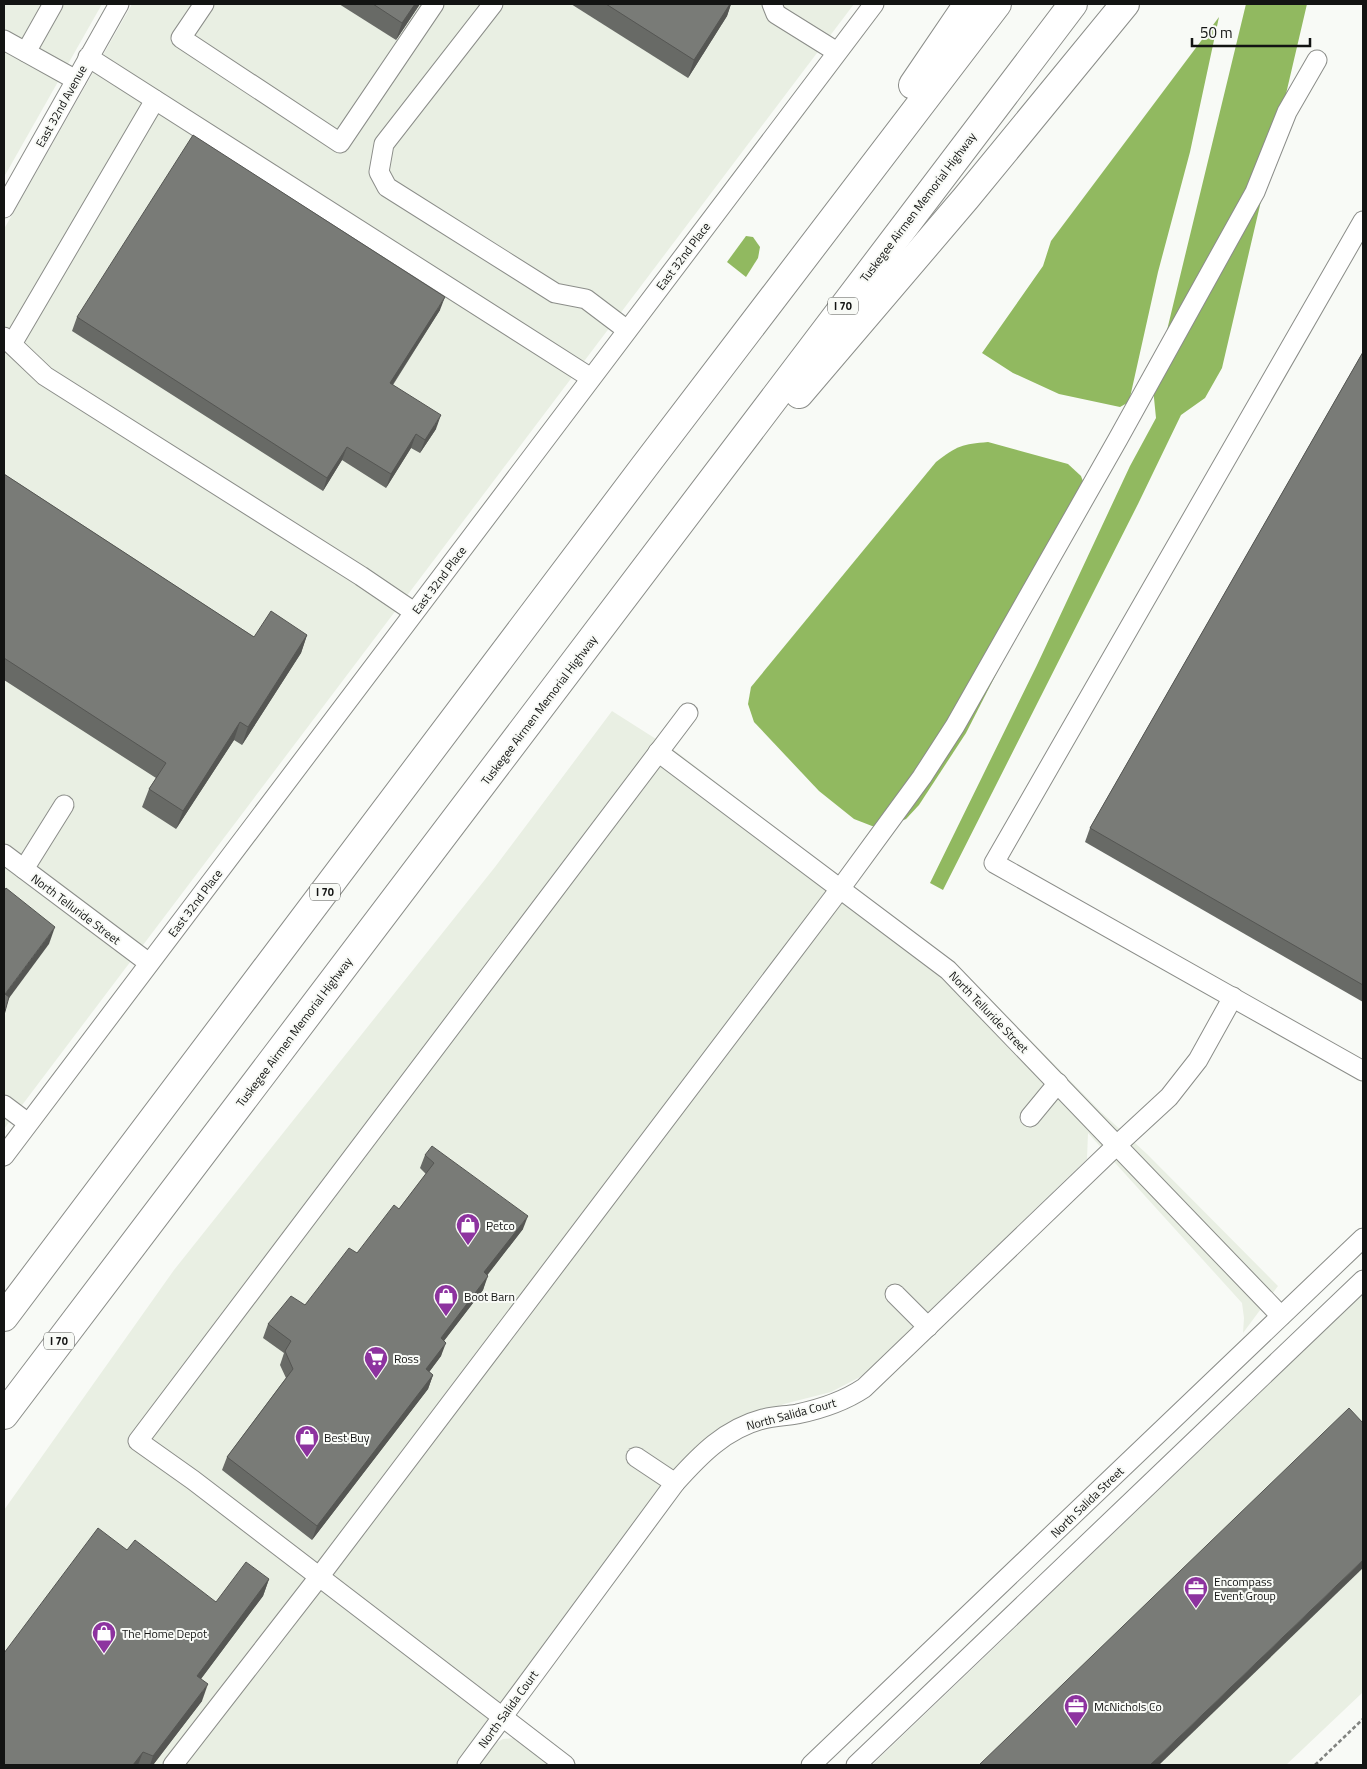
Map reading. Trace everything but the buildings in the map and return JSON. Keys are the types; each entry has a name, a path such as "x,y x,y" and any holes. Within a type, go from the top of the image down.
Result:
{"highway":[{"path":"644,467 814,228 968,4"},
{"name":"I 70","path":"4,1316 644,467 997,4"},
{"name":"Tuskegee Airmen Memorial Highway","path":"4,1415 1073,4"},
{"path":"614,610 966,198 1125,4"}],"street":[{"path":"26,52 53,4"},
{"name":"East 32nd Avenue","path":"4,208 119,4"},
{"path":"204,4 181,38 340,143 434,4"},
{"path":"493,4 384,144 379,172 387,187 555,293 586,299 627,330"},
{"path":"772,4 776,14 837,52"},
{"name":"East 32nd Place","path":"4,1156 874,4"},
{"path":"4,40 76,80"},
{"path":"88,58 591,378"},
{"path":"173,1765 319,1577 922,777 955,726 1118,439 1255,192 1287,112 1317,60"},
{"path":"156,100 8,340 45,376 353,570 414,612"},
{"path":"1363,221 994,863 1363,1070"},
{"path":"565,1765 138,1441 688,713"},
{"name":"North Telluride Street","path":"658,752 948,970 1281,1316"},
{"path":"24,869 64,805"},
{"name":"North Telluride Street","path":"4,854 149,964"},
{"name":"North Salida Court","path":"467,1765 675,1483 713,1444 729,1432 763,1419 830,1406 864,1388 1117,1145 1170,1097 1198,1060 1233,997"},
{"path":"1030,1117 1058,1083"},
{"path":"4,1105 28,1123"},
{"name":"North Salida Street","path":"811,1765 1363,1238"},
{"path":"856,1765 1363,1280"},
{"path":"895,1294 928,1327"},
{"path":"636,1457 675,1483"}],"path":[{"path":"1315,1765 1363,1719"}],"shaded area":[{"path":"4,4 102,4 4,177"},
{"path":"132,4 854,4 4,1129 4,229"},
{"path":"1246,4 1307,4 1222,368 1205,398 1181,415 943,890 930,883 1037,665 1130,466 1156,418 1153,388"},
{"path":"1219,17 1190,152 1158,272 1129,402 1120,407 1059,394 1013,373 982,353 1043,266 1051,241"},
{"path":"746,236 753,237 760,247 758,258 746,277 727,262"},
{"path":"988,442 1068,464 1081,476 1086,489 1081,508 966,733 919,805 906,819 888,827 872,826 854,819 819,791 754,722 748,704 751,687 936,462 949,452 960,447"},
{"path":"612,711 678,753 962,970 1101,1112 1147,1154 1278,1286 1243,1333 1242,1303 1088,1133 1087,1159 862,1376 831,1392 784,1404 727,1425 686,1457 653,1498 457,1765 4,1765 4,1510 174,1270 495,867"},
{"path":"1363,1294 1362,1693 1286,1765 872,1765"},
{"path":"516,1738 550,1765 479,1765 496,1743 503,1739"}],"place":[{"name":"Petco","path":"468,1246"},
{"name":"Boot Barn","path":"446,1317"},
{"name":"Ross","path":"376,1379"},
{"name":"Best Buy","path":"307,1458"},
{"name":"Encompass Event Group","path":"1196,1609"},
{"name":"The Home Depot","path":"104,1654"},
{"name":"McNichols Co","path":"1076,1727"}]}
